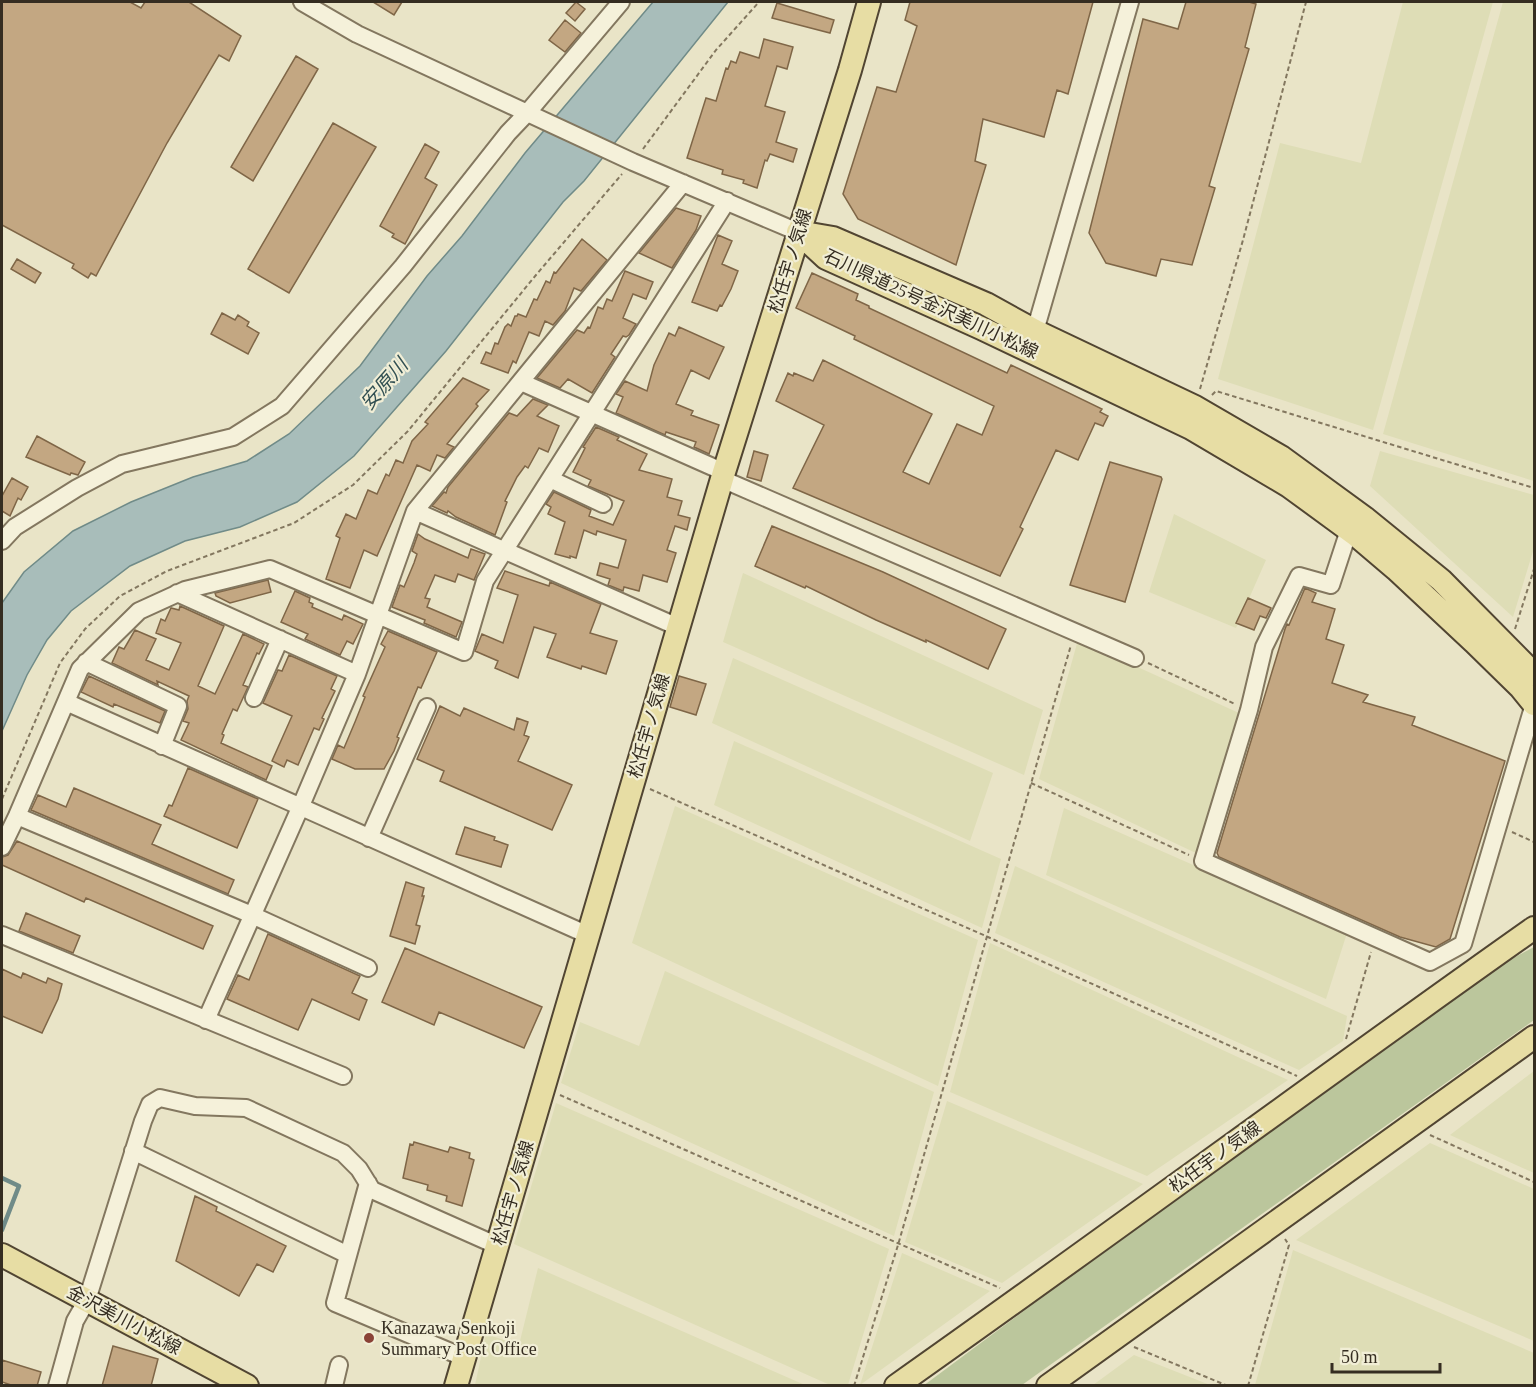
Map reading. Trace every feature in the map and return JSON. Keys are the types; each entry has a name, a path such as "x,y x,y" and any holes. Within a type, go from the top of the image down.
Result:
{"main road":[{"name":"松任宇ノ気線","path":"850,70 869,2"},
{"name":"松任宇ノ気線","path":"456,1386 723,476 798,232 874,2"},
{"name":"石川県道25号金沢美川小松線","path":"798,232 833,238 986,304 1035,331 1195,407 1281,457 1366,519 1441,580 1534,674"},
{"name":"石川県道25号金沢美川小松線","path":"798,232 826,258 981,327 1191,428 1289,486 1349,530 1396,569 1474,642 1534,704"},
{"name":"松任宇ノ気線","path":"896,1386 1534,928"},
{"path":"1048,1386 1534,1037"},
{"name":"金沢美川小松線","path":"2,1255 247,1386"}],"street":[{"path":"302,2 357,34 633,162 798,232"},
{"path":"2,541 15,527 77,488 122,464 233,437 282,406 403,266 508,133 533,115 621,2"},
{"path":"1035,331 1130,2"},
{"path":"206,1020 357,674 415,511 684,183"},
{"path":"2,847 80,669 139,611 177,593 270,569 464,652 485,581 727,201"},
{"path":"521,382 593,413 723,476 1136,658"},
{"path":"550,479 603,504"},
{"path":"415,511 678,627"},
{"path":"1349,530 1331,585 1299,576 1264,647 1248,710 1203,861 1430,962 1463,944 1534,704"},
{"path":"177,593 357,674"},
{"path":"254,698 280,639"},
{"path":"86,662 178,706 162,746"},
{"path":"66,702 588,935"},
{"path":"369,838 427,707"},
{"path":"17,816 252,915 368,968"},
{"path":"2,935 343,1076"},
{"path":"57,1386 75,1321 87,1300 133,1151 150,1104 160,1098 195,1106 246,1108 343,1153 359,1168 372,1190 498,1246"},
{"path":"133,1151 348,1255"},
{"path":"368,1183 335,1303 465,1358"},
{"path":"334,1386 339,1365"}],"path":[{"path":"2,799 60,663 85,629 120,596 129,591 166,571 294,523 353,484 408,431 536,275 633,162 716,50 759,2"},
{"path":"1195,407 1244,240 1306,2"},
{"path":"1195,407 1216,392 1534,488"},
{"path":"1509,648 1534,569"},
{"path":"854,1386 898,1245 1075,630"},
{"path":"1136,658 1248,710"},
{"path":"633,782 1315,1084"},
{"path":"1031,783 1203,861"},
{"path":"1498,825 1534,842"},
{"path":"1357,1053 1346,1039 1375,938"},
{"path":"544,1088 898,1245 1003,1289 1013,1303"},
{"path":"1409,1126 1534,1182"},
{"path":"1248,1386 1289,1245 1275,1224"},
{"path":"1114,1339 1228,1386"}],"green space":[{"path":"1403,2 1493,2 1373,430 1218,379 1280,143 1361,163"},
{"path":"1503,2 1534,2 1534,481 1383,434"},
{"path":"1380,451 1534,495 1534,548 1513,617 1370,486"},
{"path":"1174,514 1266,560 1236,628 1149,592"},
{"path":"743,573 1043,710 1024,775 723,642"},
{"path":"1078,640 1239,713 1198,854 1039,779"},
{"path":"733,658 993,773 970,841 712,723"},
{"path":"734,741 1001,859 982,928 714,805"},
{"path":"675,806 978,940 938,1086 632,943"},
{"path":"1064,808 1347,933 1326,999 1046,875"},
{"path":"1015,866 1347,1016 1343,1041 1299,1070 995,933"},
{"path":"990,943 1288,1080 1147,1176 950,1092"},
{"path":"1534,947 1534,1020 1022,1385 923,1386 1189,1188 1498,966"},
{"path":"665,971 934,1092 894,1236 561,1083 580,1022 639,1046"},
{"path":"1534,1071 1534,1173 1450,1135"},
{"path":"947,1101 1143,1184 1002,1283 905,1242"},
{"path":"556,1103 889,1249 848,1385 830,1385 514,1244"},
{"path":"1430,1143 1534,1189 1534,1341 1296,1240"},
{"path":"1293,1250 1534,1353 1534,1385 1255,1385"},
{"path":"902,1253 990,1291 860,1385"},
{"path":"538,1268 805,1385 475,1385 486,1334 519,1345"},
{"path":"1134,1355 1210,1385 1093,1385"}],"water":[{"name":"安原川","path":"653,2 728,2 584,181 563,202 446,351 354,456 297,502 240,527 185,541 130,566 71,611 47,640 27,675 2,731 2,603 24,572 73,531 131,502 193,477 247,461 289,434 360,366 427,276 462,236 525,153"}],"building":[{"path":"2,2 130,2 141,8 145,2 189,2 241,36 229,61 219,55 167,143 96,276 91,273 88,278 72,268 74,264 2,225"},
{"path":"373,2 402,2 394,15"},
{"path":"576,2 585,9 575,21 566,13"},
{"path":"910,2 1093,2 1068,94 1057,90 1044,137 983,119 975,161 986,165 956,265 858,219 843,194 877,87 896,92 917,26 905,20"},
{"path":"1186,2 1256,4 1245,47 1249,49 1209,186 1215,188 1192,265 1161,259 1156,276 1106,263 1089,233 1143,19 1178,29"},
{"path":"777,3 834,20 830,33 772,18"},
{"path":"565,20 581,33 565,52 549,40"},
{"path":"764,39 793,47 787,69 777,66 765,106 785,112 776,142 797,149 793,162 770,154 767,161 765,160 757,188 743,183 744,180 722,174 723,170 687,158 706,98 716,101 726,68 728,69 731,61 736,63 740,52 759,58"},
{"path":"296,56 318,69 253,181 231,167"},
{"path":"333,123 376,147 289,293 248,269"},
{"path":"425,144 439,152 425,178 437,185 405,244 392,237 394,234 380,226"},
{"path":"676,208 701,216 696,230 672,268 639,253"},
{"path":"718,235 732,241 722,264 738,271 731,289 717,311 692,302"},
{"path":"582,239 607,260 581,291 574,288 565,311 553,325 545,321 539,336 529,332 516,363 513,361 508,373 481,363 486,352 491,354 505,327 508,324 511,326 515,316 518,314 526,317 546,281 550,283 554,272 556,273"},
{"path":"17,259 41,273 35,283 11,269"},
{"path":"625,271 653,282 646,299 633,294 623,318 636,324 629,335 623,336 611,354 615,357 592,393 568,379 560,388 537,378 577,330 584,333 588,327 590,328 598,307 603,309 607,299 612,301"},
{"path":"812,273 858,294 856,300 869,308 1007,373 1011,365 1102,409 1100,412 1108,416 1103,426 1095,423 1078,460 1056,450 1020,527 1023,529 1000,576 793,488 824,425 776,401 788,373 793,376 794,373 813,381 823,360 932,414 903,472 929,484 957,424 982,435 994,406 854,339 855,336 796,308"},
{"path":"222,313 235,320 238,315 249,322 247,326 259,333 248,354 211,334"},
{"path":"679,327 724,347 709,379 691,370 676,404 693,411 691,415 719,425 709,454 694,447 696,442 666,432 665,435 616,413 623,397 616,394 625,381 647,391 654,365 669,333 675,336"},
{"path":"463,378 489,390 447,444 454,447 445,458 437,455 430,471 417,465 377,556 364,550 350,588 326,579 340,538 336,536 346,514 356,519 368,490 377,494 386,474 389,476 396,460 403,463 412,441 428,424 425,422"},
{"path":"533,399 548,405 537,416 559,426 548,452 539,448 528,468 525,466 517,477 505,501 507,502 495,535 448,511 447,513 432,506 444,492 446,493 448,487 509,413 517,416"},
{"path":"596,427 619,437 617,440 647,454 639,470 672,479 667,497 682,501 678,515 690,518 687,530 675,526 667,550 676,553 667,582 643,575 639,591 624,587 623,591 608,585 610,579 597,575 600,563 618,568 626,540 597,531 596,535 584,530 576,558 555,554 565,522 548,514 551,507 546,504 554,492 591,510 589,516 613,525 624,501 588,486 591,480 573,472 585,448 583,447"},
{"path":"37,436 85,462 78,475 71,473 70,475 26,457"},
{"path":"754,451 768,455 761,481 747,477"},
{"path":"1110,462 1162,479 1125,602 1070,585"},
{"path":"12,478 28,487 21,500 18,498 10,516 2,511 2,496"},
{"path":"772,526 883,572 1006,629 988,669 876,620 806,586 805,588 755,566"},
{"path":"418,534 468,558 471,549 485,554 474,580 458,574 455,582 435,575 425,598 430,599 427,607 462,622 456,637 424,623 425,620 392,607 400,585 404,587 414,563 417,554 412,551"},
{"path":"505,571 549,586 550,582 601,604 590,633 617,641 606,674 582,666 581,669 547,657 556,634 534,627 518,678 495,668 498,661 475,651 482,634 503,643 518,595 497,588"},
{"path":"268,580 271,592 230,603 216,596 215,593"},
{"path":"1305,588 1316,593 1312,602 1335,609 1326,639 1344,645 1332,683 1368,695 1363,702 1415,717 1412,725 1505,761 1450,939 1436,947 1400,937 1219,857 1217,853 1285,629 1287,624 1289,625"},
{"path":"295,591 310,598 309,602 313,604 312,607 342,620 344,615 363,624 353,644 347,641 340,655 305,639 308,634 281,622"},
{"path":"1248,598 1271,608 1266,618 1260,616 1254,630 1236,623"},
{"path":"180,606 224,626 198,686 215,694 243,634 264,644 259,654 257,653 243,685 248,687 237,711 233,709 222,734 224,735 221,743 272,766 266,780 181,740 189,723 183,721 188,709 189,696 157,681 158,685 112,663 119,647 124,649 135,630 156,639 146,660 169,670 181,643 156,633 161,619 165,621 171,608 179,610"},
{"path":"388,631 437,652 421,688 418,687 397,737 399,738 394,751 384,769 355,769 332,759 338,745 344,748 365,697 363,696 385,647 381,644"},
{"path":"289,655 337,676 331,689 335,691 319,730 314,728 298,765 287,760 284,767 272,761 292,716 263,703 278,670 282,671"},
{"path":"89,676 165,711 160,723 114,704 113,707 81,692"},
{"path":"679,676 706,684 696,715 670,707"},
{"path":"440,706 460,716 464,708 514,730 517,718 528,722 524,735 529,737 518,761 572,785 552,830 440,781 444,771 417,759"},
{"path":"188,768 258,799 237,848 164,816 169,805 172,806"},
{"path":"74,788 161,825 152,844 234,880 228,894 31,810 38,795 66,807"},
{"path":"465,827 495,837 494,840 508,845 501,867 456,854"},
{"path":"17,841 213,926 203,949 86,898 84,902 2,865 2,857 8,855"},
{"path":"406,882 424,888 416,925 420,926 415,944 390,936"},
{"path":"26,913 80,936 73,953 19,931"},
{"path":"268,934 360,976 352,993 367,1000 359,1020 312,999 298,1030 227,999 238,975 249,980"},
{"path":"405,948 542,1007 524,1048 439,1012 434,1025 382,1002"},
{"path":"2,969 21,978 23,973 46,983 48,978 62,984 58,999 42,1033 2,1016"},
{"path":"414,1142 448,1152 450,1147 470,1153 469,1158 474,1160 462,1206 446,1201 447,1196 427,1190 428,1185 403,1178 410,1144 413,1145"},
{"path":"195,1196 217,1207 216,1211 286,1246 273,1272 257,1264 239,1296 176,1261"},
{"path":"113,1346 158,1359 151,1386 102,1386"},
{"path":"2,1360 41,1372 37,1386 14,1386 2,1382"}],"waterway":[{"path":"2,1178 19,1186 2,1230"}],"place":[{"name":"Kanazawa Senkoji Summary Post Office","path":"369,1338"}]}
